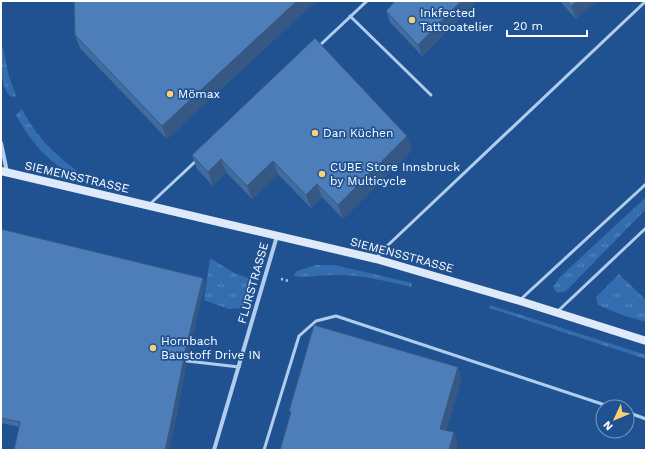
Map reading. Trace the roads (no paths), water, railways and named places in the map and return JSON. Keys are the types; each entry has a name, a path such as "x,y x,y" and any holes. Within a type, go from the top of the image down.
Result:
{"street":[{"path":"1,142 4,172"},
{"name":"SIEMENSSTRASSE","path":"4,172 376,259 520,301 646,341"},
{"name":"FLURSTRASSE","path":"214,450 277,236"}],"lane":[{"path":"315,49 367,1"},
{"path":"376,259 386,247 646,1"},
{"path":"350,16 431,95"},
{"path":"148,206 199,158"},
{"path":"520,301 646,184"},
{"path":"556,312 646,228"},
{"path":"264,450 299,336 316,321 336,316 595,402"},
{"path":"187,361 239,367"},
{"path":"635,415 646,419"}],"place":[{"name":"Inkfected Tattooatelier","path":"412,20"},
{"name":"Mömax","path":"170,94"},
{"name":"Dan Küchen","path":"315,133"},
{"name":"CUBE Store Innsbruck by Multicycle","path":"322,174"},
{"name":"Hornbach Baustoff Drive IN","path":"153,348"}]}
